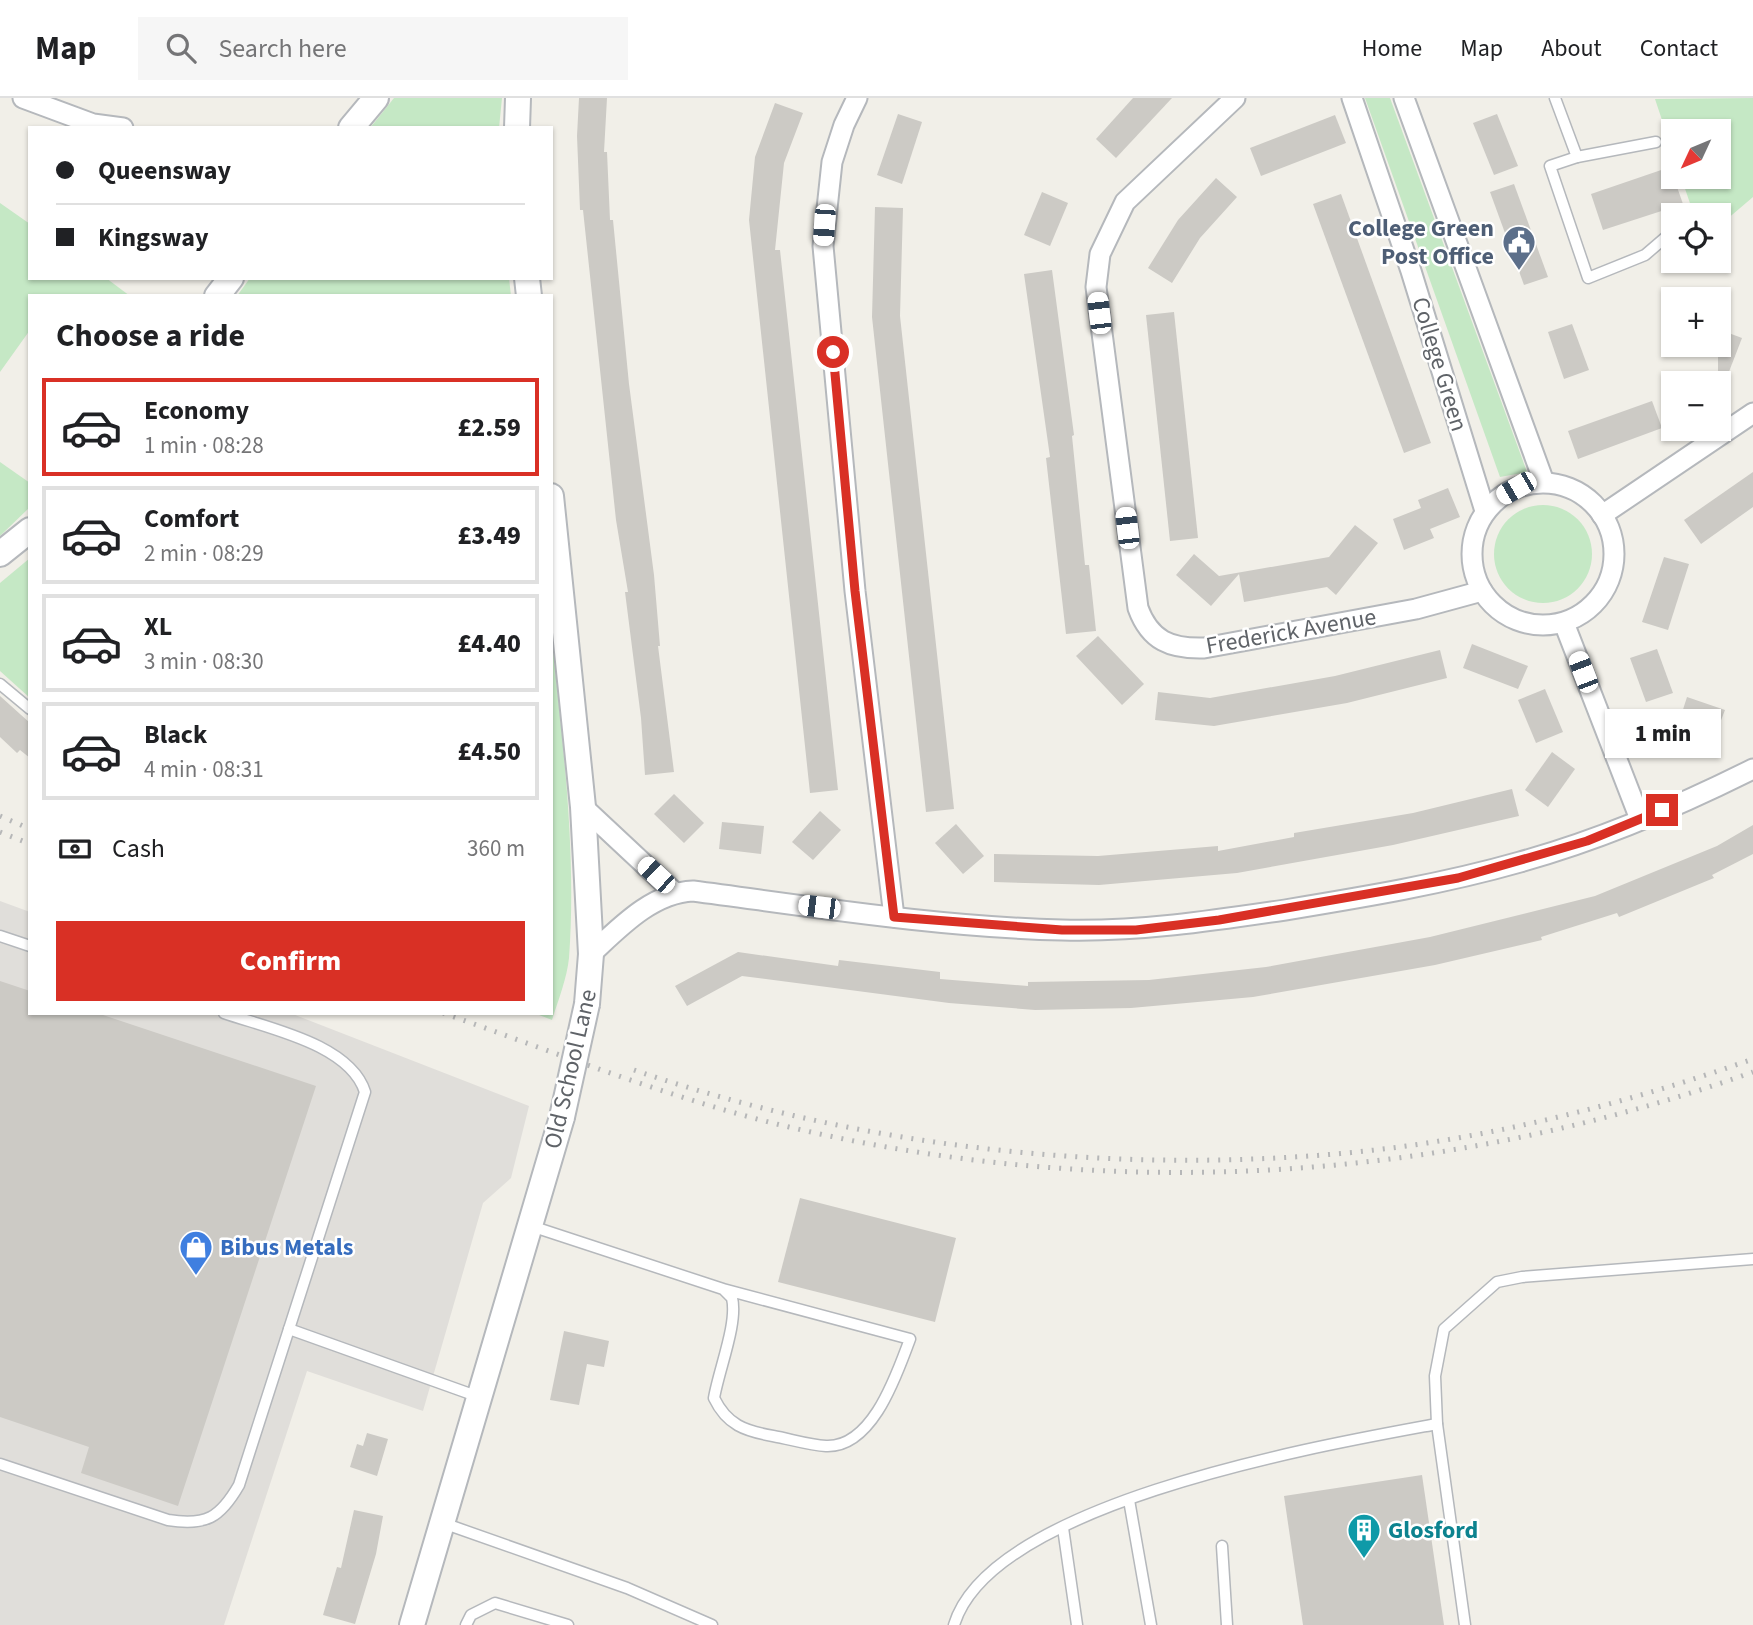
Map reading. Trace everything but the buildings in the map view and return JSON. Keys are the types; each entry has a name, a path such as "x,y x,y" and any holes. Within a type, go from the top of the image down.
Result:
{"street":[{"path":"23,98 93,124 108,126"},
{"path":"353,126 376,98"},
{"path":"517,126 518,98"},
{"path":"858,98 844,125 832,162 823,246 855,591 894,917"},
{"name":"Frederick Avenue","path":"1235,98 1125,202 1100,254 1096,287 1138,608 1144,626 1160,639 1181,649 1204,648 1416,609 1482,591"},
{"name":"College Green","path":"1352,98 1411,271 1485,511"},
{"path":"1404,98 1544,482"},
{"path":"219,294 229,280"},
{"path":"1602,515 1753,413"},
{"path":"1544,482 1569,487 1591,502 1602,515 1614,548 1607,585 1595,603 1564,623 1538,626 1514,620 1499,611 1482,591 1472,568 1471,550 1474,533 1485,511 1497,499 1516,488 1544,482"},
{"name":"Old School Lane","path":"412,1625 562,1117 587,1004 591,954 583,807 553,515"},
{"path":"0,554 28,532"},
{"path":"1564,623 1640,819"},
{"path":"591,954 623,924 674,892 693,891 894,917 1062,930 1136,930 1219,920 1458,878 1587,841 1753,769"},
{"path":"583,807 674,892"}],"lane":[{"path":"1555,98 1577,157"},
{"path":"1656,142 1577,157 1550,166 1588,278 1645,256 1661,242"},
{"path":"0,684 28,707"},
{"path":"0,936 28,945"},
{"path":"0,1464 168,1520 203,1521 228,1505 239,1485 365,1092 353,1069 320,1046 230,1015"},
{"path":"530,1226 723,1289 910,1339 887,1400 870,1420 842,1444 826,1446 745,1431 728,1419 714,1398 721,1361 733,1326 732,1298 723,1289"},
{"path":"1465,1625 1437,1424 1435,1376 1444,1329 1497,1282 1522,1277 1753,1259"},
{"path":"289,1329 479,1398"},
{"path":"954,1625 959,1608 988,1577 1028,1544 1129,1500 1174,1482 1283,1453 1437,1424"},
{"path":"1129,1500 1151,1625"},
{"path":"442,1523 627,1588 712,1625"},
{"path":"1063,1528 1077,1625"},
{"path":"1222,1546 1227,1625"},
{"path":"466,1625 471,1615 495,1603 568,1625"}],"shaded area":[{"path":"0,901 28,911 28,1015 295,1015 529,1106 511,1178 483,1203 423,1411 307,1371 224,1625 0,1625"}],"green space":[{"path":"394,98 502,98 499,126 372,126"},
{"path":"1365,98 1390,98 1527,472 1500,477"},
{"path":"1753,98 1753,197 1731,216 1731,203 1690,203 1685,189 1731,189 1731,119 1662,119 1655,99"},
{"path":"0,203 28,223 28,280 109,280 127,294 28,294 28,333 0,372"},
{"path":"249,280 509,280 511,294 238,294"},
{"path":"0,462 28,482 28,509 0,536"},
{"path":"1543,505 1562,509 1578,519 1588,535 1592,554 1588,573 1578,589 1562,599 1543,603 1524,599 1508,589 1498,573 1494,554 1498,535 1508,519 1524,509"},
{"path":"28,560 28,696 0,671 0,583"},
{"path":"553,649 570,835 571,917 569,958 552,1020 539,1015 553,1015"}],"railway":[{"path":"0,816 28,828"},
{"path":"0,832 28,843"},
{"path":"449,1015 658,1089 789,1127 910,1151 1032,1166 1154,1172 1275,1170 1396,1158 1516,1138 1635,1109 1753,1072"},
{"path":"634,1070 718,1096 804,1118 892,1135 980,1148 1158,1160 1335,1154 1441,1141 1599,1107 1753,1059"}],"place":[{"name":"College Green Post Office","path":"1519,272"},
{"name":"Bibus Metals","path":"196,1277"},
{"name":"Glosford","path":"1364,1560"}],"route":[{"path":"833,352 855,591 894,917 1062,930 1136,930 1219,920 1387,893 1458,878 1587,841 1662,810"}]}
